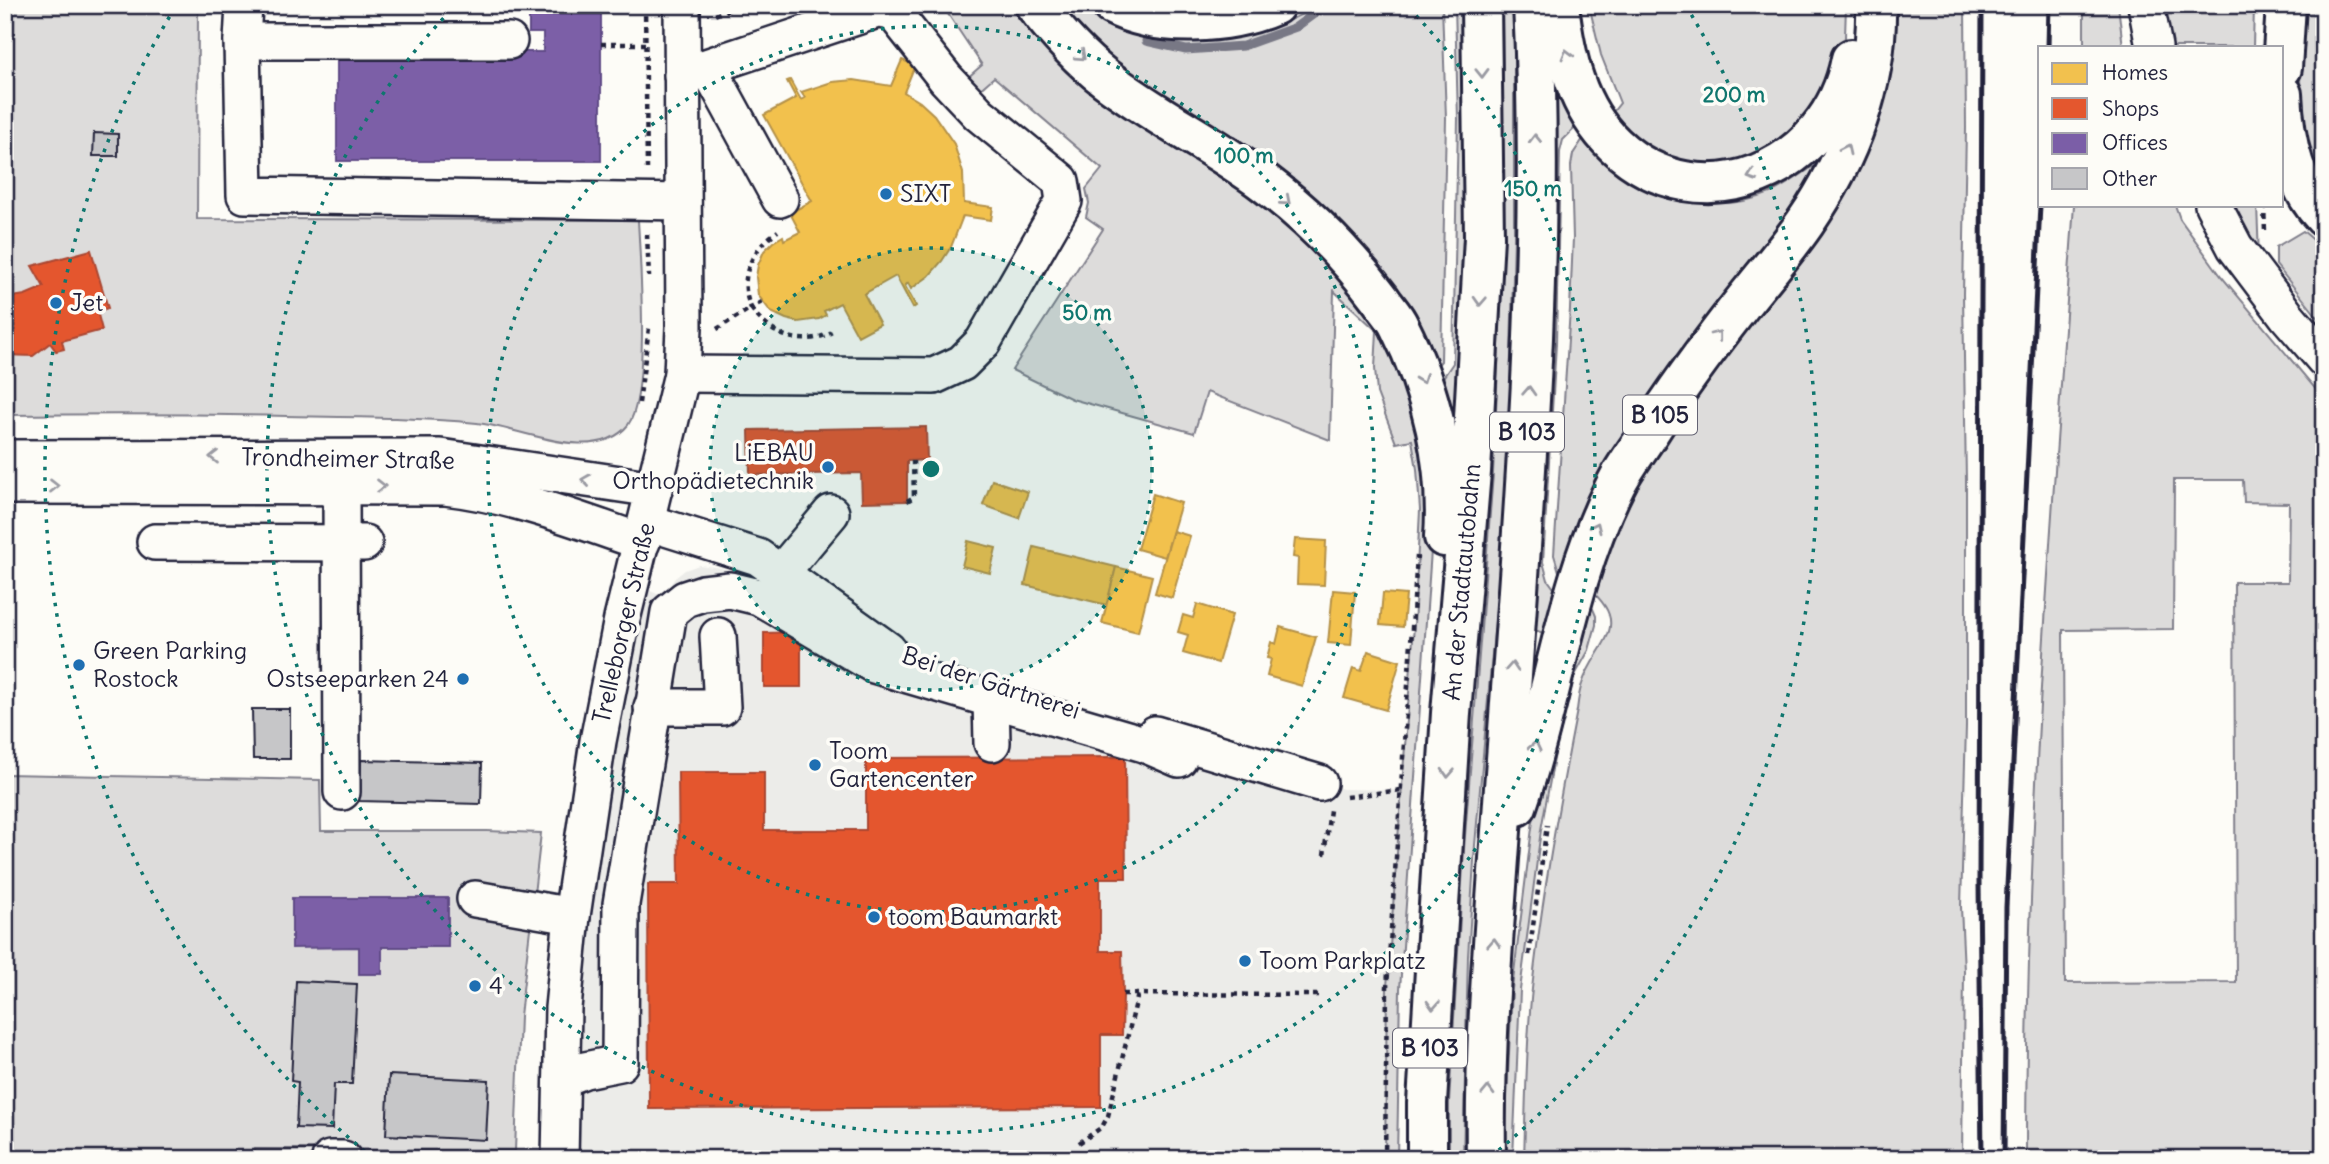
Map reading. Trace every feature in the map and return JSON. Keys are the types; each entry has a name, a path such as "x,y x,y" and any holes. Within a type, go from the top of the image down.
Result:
{"highway":[{"path":"1035,5 1060,36 1105,77 1266,183 1314,225 1360,272 1398,324 1424,382 1439,449 1446,513 1438,607 1451,713"},
{"path":"1112,5 1168,21 1223,21 1275,5"},
{"name":"An der Stadtautobahn","path":"1427,1159 1427,1102 1451,713 1471,472 1484,237 1481,5"},
{"name":"B 103","path":"1486,1159 1490,1011 1525,476 1536,237 1533,5"},
{"path":"1559,5 1564,48 1576,85 1595,121 1616,145 1643,165 1671,178 1718,184 1744,180 1768,170 1814,136 1833,109 1848,75 1856,31 1857,5"},
{"name":"B 105","path":"1499,858 1530,769 1555,661 1590,540 1618,481 1655,423 1703,353 1797,233 1829,186 1856,129 1869,74 1876,28 1876,5"},
{"path":"2283,46 2286,5"},
{"path":"2284,125 2298,175 2315,207 2324,217"}],"street":[{"path":"244,5 242,41 245,195 683,202"},
{"path":"2146,5 2154,46"},
{"path":"682,374 934,376 961,363 983,342 1064,201 1061,181 979,114 946,79 893,12 877,10 695,71 780,199"},
{"name":"Trelleborger Straße","path":"560,1159 563,1008 572,916 598,741 614,654 682,374 683,202 695,71 695,11"},
{"path":"242,41 509,41"},
{"path":"2214,206 2235,247 2287,316 2324,359"},
{"name":"Trondheimer Straße","path":"5,486 165,472 440,457 648,518"},
{"name":"Trondheimer Straße","path":"5,458 341,486 445,487 477,491 536,506 648,518"},
{"path":"341,486 353,543 342,792"},
{"path":"780,574 831,513"},
{"name":"Bei der Gärtnerei","path":"648,518 758,557 901,658 1331,793"},
{"path":"155,542 353,543"},
{"path":"562,1079 585,1070 620,1063 621,904 669,612 685,599 703,593 730,590 759,597 874,665 1144,744 1180,759"},
{"path":"652,707 722,707 718,636"},
{"path":"614,654 659,663"},
{"path":"991,699 992,743"},
{"path":"475,899 572,916"},
{"path":"330,1159 343,1159"}],"path":[{"path":"695,11 740,5"},
{"path":"601,44 645,44"},
{"path":"780,199 774,204 784,227 760,245 749,262 746,287 751,309 769,329 793,339 821,337 832,332"},
{"path":"710,333 762,302"},
{"path":"907,501 914,497 914,461"},
{"path":"1385,1159 1387,987 1418,549"},
{"path":"1324,855 1331,793 1401,790"},
{"path":"1528,964 1548,819"},
{"path":"1123,994 1322,995"},
{"path":"1079,1143 1102,1127 1108,1116 1138,994"}],"shaded area":[{"path":"5,5 198,5 197,219 638,220 642,295 641,358 635,409 628,425 614,437 596,443 577,443 556,441 477,423 429,420 216,415 5,415"},
{"path":"942,5 1014,5 1025,22 1292,227 1363,300 1414,390 1434,508 1400,989 1397,1159 1385,1159 1387,987 1420,510 1412,440 1396,443 1377,393 1377,331 1334,291 1330,440 1207,392 1194,433 1072,399 1012,370 1103,229 1086,217 1089,203 1086,189 1102,169 994,77 977,92 966,79 982,65"},
{"path":"1051,5 1072,6 1115,28 1145,37 1196,42 1273,27 1319,5 1442,5 1446,118 1441,361 1433,370 1420,339 1142,84 1097,50"},
{"path":"1455,5 1464,5 1467,120 1454,471 1438,385 1453,363 1458,119"},
{"path":"1502,5 1514,5 1514,237 1508,475 1475,845 1468,956 1463,1159 1449,1159 1449,1103 1464,849 1493,474 1504,237"},
{"path":"1589,5 1846,5 1845,37 1840,61 1824,98 1783,145 1720,169 1663,159 1609,117 1620,103 1601,55"},
{"path":"1890,5 1965,5 1963,294 1966,726 1961,907 1964,971 1962,1159 1524,1159 1530,1010 1552,849 1580,690 1588,670 1608,636 1610,625 1609,614 1602,602 1588,588 1650,451 1753,312"},
{"path":"2084,5 2118,5 2123,46 2084,46"},
{"path":"2160,5 2254,5 2253,46 2169,46"},
{"path":"2304,5 2324,5 2324,178 2309,148 2302,113 2300,77"},
{"path":"1553,58 1578,125 1563,140 1560,152 1556,344 1543,562 1548,580 1556,591 1550,635 1531,629"},
{"path":"1585,136 1638,183 1669,196 1703,203 1738,202 1754,198 1776,190 1812,167 1820,169 1561,578 1554,555 1570,309 1573,238 1571,166 1573,154"},
{"path":"2074,206 2175,206 2180,219 2221,276 2324,399 2324,1159 2026,1159 2030,920 2049,562","holes":["2174,480 2243,480 2244,502 2289,503 2288,582 2234,582 2236,982 2065,983 2063,630 2173,629"]},
{"path":"2228,206 2257,206 2259,258"},
{"path":"2303,231 2324,249 2324,325 2276,265 2276,247"},
{"path":"758,557 901,658 1343,789 1401,790 1387,987 1385,1159 560,1159 563,1008 631,583 662,596 675,578 685,570 699,565 746,575"},
{"path":"1583,603 1593,609 1596,625 1589,650 1574,677 1555,753 1541,830 1520,990 1513,1159 1504,1159 1512,989 1532,828 1545,747"},
{"path":"5,774 320,780 321,831 541,833 520,1016 515,1151 255,1149 254,1159 5,1159"},
{"path":"254,1149 515,1151 536,1159 254,1159"}],"building: Homes":[{"name":"SIXT","path":"902,60 915,65 904,92 934,115 954,144 963,173 964,203 993,207 991,220 963,216 951,247 942,261 929,276 911,289 908,283 905,286 916,306 913,308 896,276 864,294 880,324 858,336 840,303 824,311 826,315 819,319 798,322 771,312 758,295 758,265 764,251 773,242 783,236 784,240 800,232 790,213 812,201 764,115 796,98 787,81 790,80 801,100 805,98 801,92 832,82 854,80 891,86"},
{"path":"992,480 1028,492 1019,518 983,505"},
{"path":"1153,494 1181,503 1165,557 1137,549"},
{"path":"1173,531 1190,536 1172,598 1155,593"},
{"path":"1295,539 1326,541 1324,585 1297,584 1298,558 1293,557"},
{"path":"968,541 996,548 990,573 962,566"},
{"path":"1034,547 1116,567 1107,605 1025,585"},
{"path":"1116,567 1152,576 1138,632 1102,623"},
{"path":"1333,590 1355,592 1351,645 1328,643"},
{"path":"1383,593 1406,595 1403,627 1380,625"},
{"path":"1197,604 1232,615 1218,663 1183,653 1188,635 1178,632 1183,615 1193,618"},
{"path":"1280,627 1316,637 1302,686 1267,676 1271,659 1267,658 1271,642 1276,644"},
{"path":"1368,651 1400,661 1386,710 1344,698 1353,668 1361,671"}],"building: Shops":[{"name":"Jet","path":"91,250 108,308 97,311 102,330 62,341 64,349 56,351 50,343 33,356 5,355 5,298 25,295 44,287 32,266"},
{"name":"LiEBAU Orthopädietechnik","path":"926,427 927,460 907,461 907,501 862,502 861,473 750,475 749,430"},
{"path":"801,632 801,687 764,687 764,633"},
{"name":"toom Baumarkt","path":"1125,757 1126,878 1100,878 1100,951 1122,951 1123,994 1122,1035 1101,1035 1101,1107 649,1109 648,884 679,884 678,772 764,772 764,830 866,830 866,758"}],"building: Offices":[{"path":"529,5 601,5 601,161 337,161 337,52 543,52 543,33 529,33"},
{"path":"292,898 448,898 448,947 382,947 382,974 359,974 359,947 292,948"}],"building: Other":[{"path":"94,133 118,134 118,156 93,156"},
{"path":"252,709 290,709 290,759 253,759"},
{"path":"361,760 482,763 481,804 359,801"},
{"path":"296,981 357,984 352,1084 334,1084 332,1129 296,1128 298,1082 291,1081"},
{"path":"389,1075 489,1080 486,1140 386,1135"}],"waterway":[{"path":"1146,41 1186,50 1243,46 1296,27 1326,5"}],"railway":[{"path":"1982,5 1979,882 1982,1159"},
{"path":"2048,46 2049,5"},
{"path":"2004,1159 2006,907 2040,206"}],"place":[{"name":"SIXT","path":"886,194"},
{"name":"Jet","path":"56,303"},
{"name":"LiEBAU Orthopädietechnik","path":"828,467"},
{"name":"Green Parking Rostock","path":"79,665"},
{"name":"Ostseeparken 24","path":"463,679"},
{"name":"Toom Gartencenter","path":"815,765"},
{"name":"toom Baumarkt","path":"874,917"},
{"name":"Toom Parkplatz","path":"1245,961"},
{"name":"4","path":"475,986"}]}
